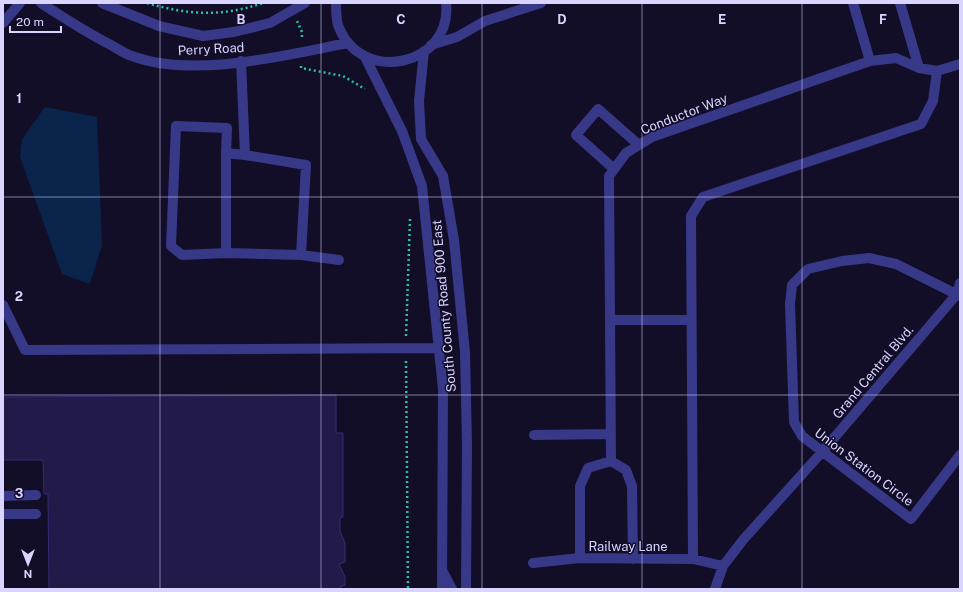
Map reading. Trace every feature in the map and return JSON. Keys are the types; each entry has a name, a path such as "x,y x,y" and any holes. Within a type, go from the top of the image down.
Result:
{"street":[{"path":"3,23 20,3"},
{"name":"Perry Road","path":"41,3 84,31 132,56 176,66 209,65 242,61 348,43"},
{"name":"Perry Road","path":"102,3 159,26 203,36 234,32 270,23 305,3"},
{"path":"336,3 338,24 348,43 365,57 386,63 409,60 428,48 456,37 485,21 541,3"},
{"path":"428,48 441,32 447,12 446,3"},
{"path":"853,3 870,61"},
{"path":"900,3 919,68"},
{"name":"South County Road 900 East","path":"428,48 419,101 420,139 443,176 454,240 465,352 467,445 466,589"},
{"name":"South County Road 900 East","path":"365,57 402,131 422,186 443,389 442,589"},
{"name":"Conductor Way","path":"611,461 609,176 626,153 652,137 870,61 896,58 919,68 937,71 960,64"},
{"path":"242,61 244,155"},
{"path":"693,559 691,216 703,196 922,124 934,101 937,71"},
{"path":"614,169 576,135 598,109 639,145"},
{"path":"226,253 227,128 176,126 171,246 182,255 226,253 302,255 339,260"},
{"path":"226,153 306,165 302,255"},
{"name":"Union Station Circle","path":"958,295 896,264 869,258 808,269 792,285 790,304 794,422 802,436 911,519 960,455"},
{"name":"Grand Central Blvd.","path":"715,589 723,566 743,540 822,452 958,295 960,283"},
{"path":"3,305 25,350 439,348"},
{"path":"610,320 691,320"},
{"path":"534,435 610,434"},
{"path":"580,558 580,486 588,468 611,461 626,470 632,486 633,559"},
{"path":"3,496 36,495"},
{"path":"3,514 36,514"},
{"name":"Railway Lane","path":"533,563 580,558 693,559 723,566"},
{"path":"442,570 452,589"}],"path":[{"path":"147,3 174,11 215,14 246,9 263,3"},
{"path":"292,11 302,32 302,68 343,76 368,90"},
{"path":"408,589 406,348 411,212"}],"water":[{"path":"45,107 97,117 102,245 90,284 62,274 20,157 22,139"}],"building":[{"path":"336,395 336,433 343,433 343,517 340,518 340,531 345,543 345,562 339,564 345,577 345,585 340,587 341,589 49,589 48,494 44,494 43,460 3,460 3,397"}]}
